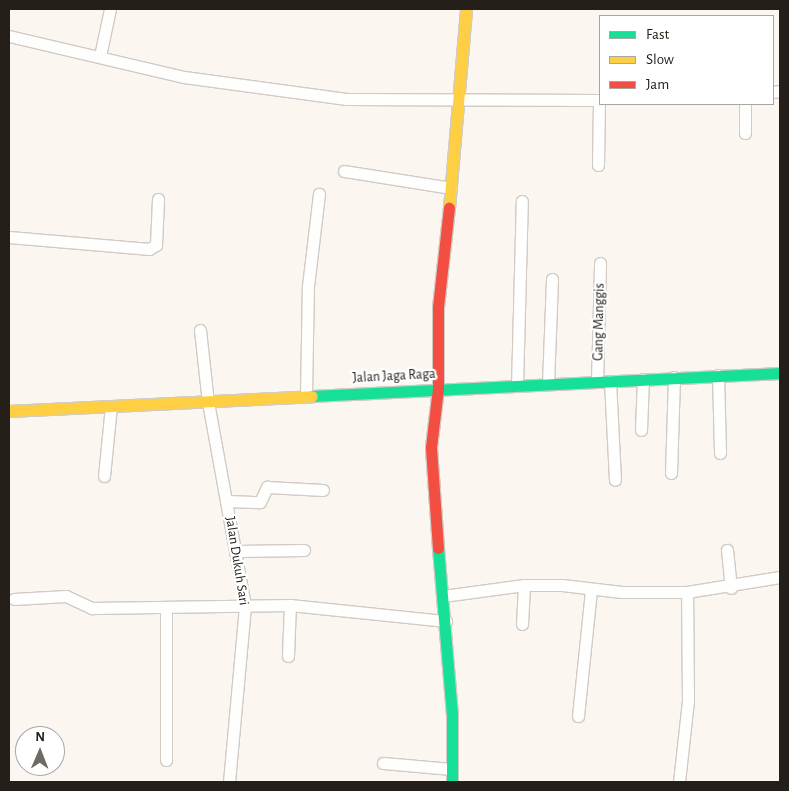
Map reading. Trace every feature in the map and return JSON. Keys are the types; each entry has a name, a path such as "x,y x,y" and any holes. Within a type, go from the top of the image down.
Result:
{"street":[{"path":"100,56 110,9"},
{"path":"452,782 446,621 432,484 432,446 438,388 438,307 460,99 466,9"},
{"path":"9,36 184,77 347,99 599,100"},
{"path":"598,164 600,105"},
{"path":"745,105 745,133"},
{"path":"344,171 451,188"},
{"path":"306,396 308,286 318,194"},
{"path":"9,237 149,249 156,245 158,200"},
{"path":"517,386 522,201"},
{"name":"Gang Manggis","path":"598,381 600,263"},
{"path":"548,384 552,279"},
{"name":"Jalan Dukuh Sari","path":"200,330 208,402 237,551 245,606 229,782"},
{"name":"Jalan Jaga Raga","path":"9,411 208,402 438,388 517,386 674,376 780,373"},
{"path":"718,375 720,453"},
{"path":"671,473 674,376"},
{"path":"641,430 643,379"},
{"path":"610,381 615,480"},
{"path":"104,476 112,406"},
{"path":"227,501 260,502 267,487 323,490"},
{"path":"237,551 304,550"},
{"path":"727,550 731,588"},
{"path":"443,596 524,585 562,585 591,590 688,592 731,588 780,577"},
{"path":"522,624 524,585"},
{"path":"578,716 591,590"},
{"path":"679,782 688,700 688,592"},
{"path":"14,600 66,596 92,608 290,605 446,621"},
{"path":"288,656 290,605"},
{"path":"166,607 166,760"},
{"path":"383,763 452,769"}],"traffic: fast":[{"path":"312,396 780,373"},
{"path":"438,548 452,713 452,782"}],"traffic: slow":[{"path":"449,208 466,9"},
{"path":"9,411 312,396"}],"traffic: jam":[{"path":"438,548 431,447 438,388 438,307 449,208"}]}
